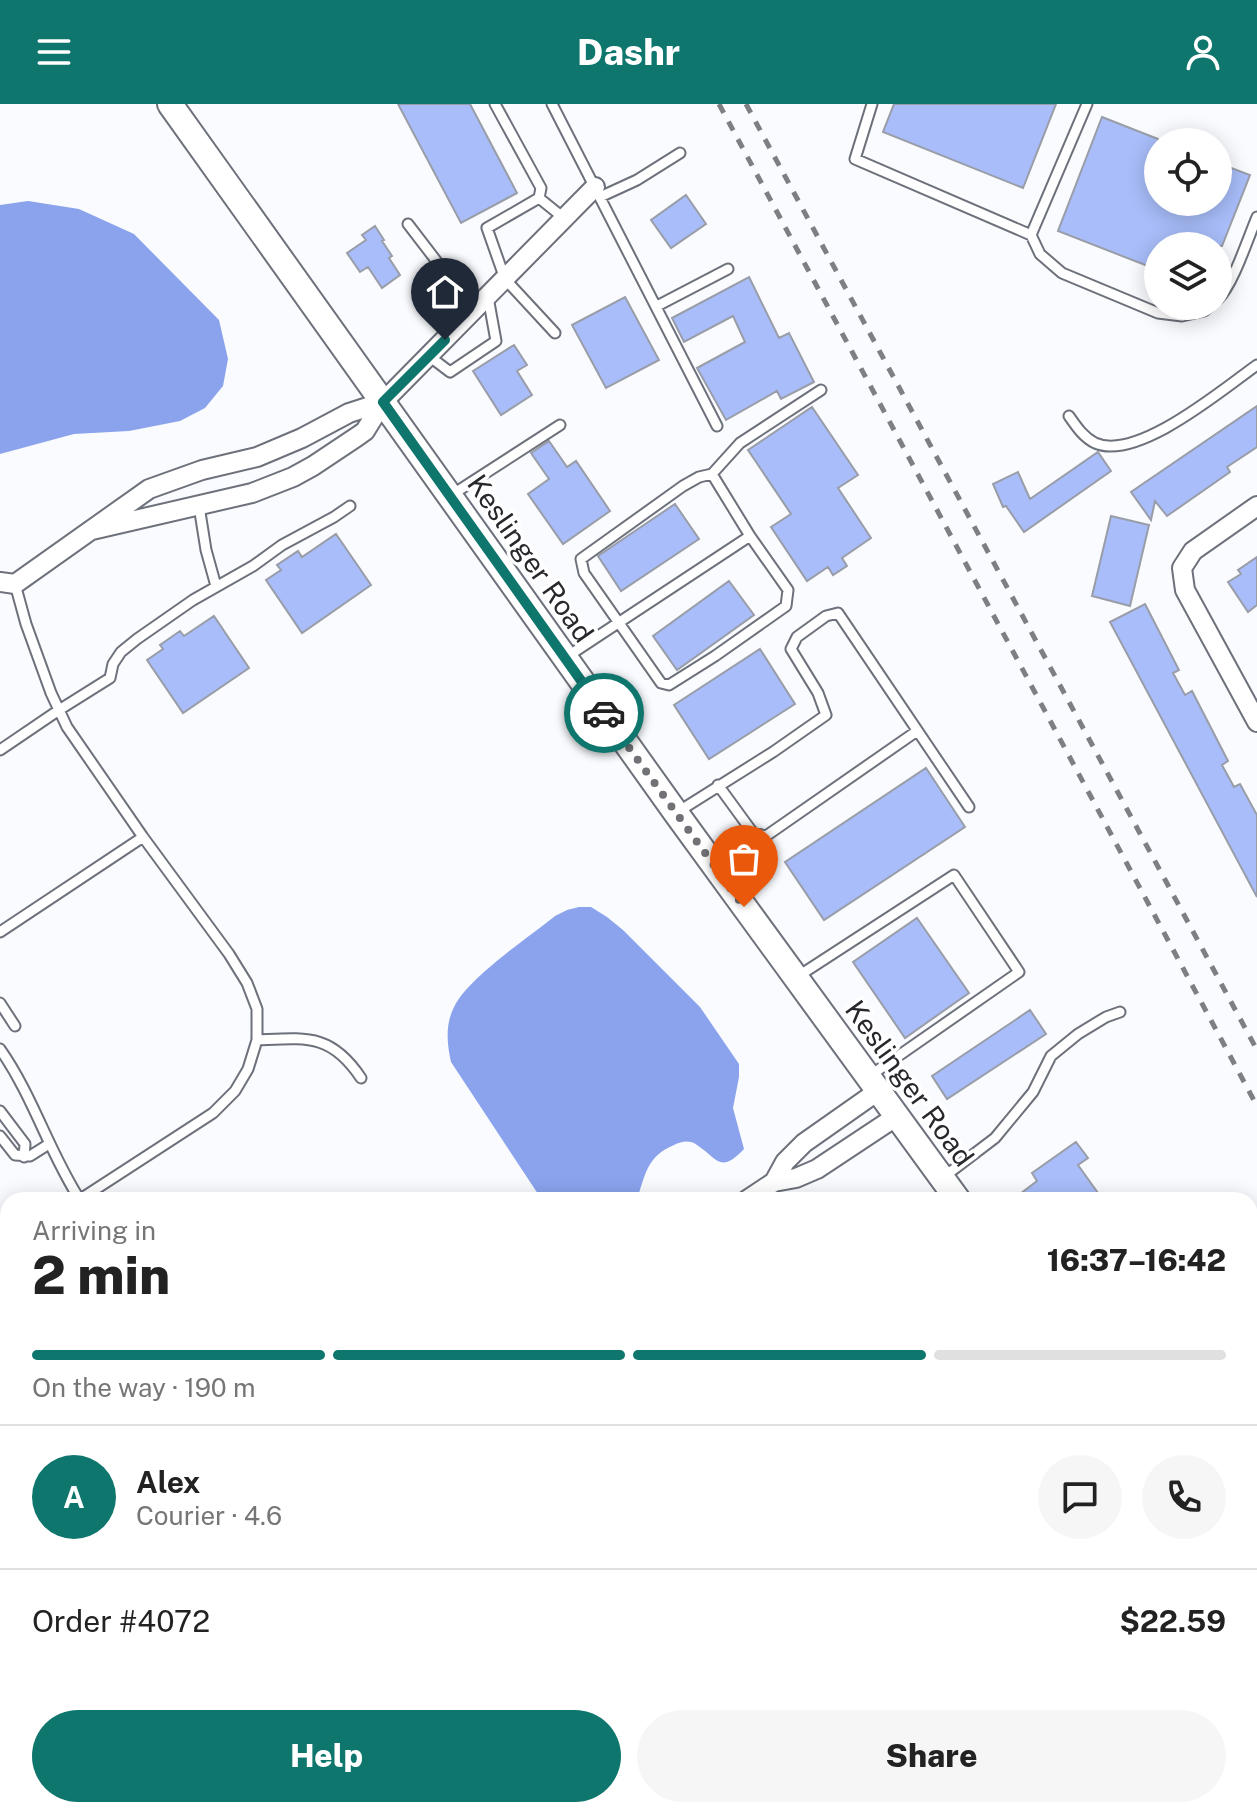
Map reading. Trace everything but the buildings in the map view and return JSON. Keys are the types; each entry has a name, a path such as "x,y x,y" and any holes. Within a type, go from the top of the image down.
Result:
{"main road":[{"name":"Keslinger Road","path":"170,104 676,813 952,1192"}],"street":[{"path":"92,530 252,493 313,466 365,431 383,402 565,219 598,192"},
{"path":"7,583 92,530 149,489 202,470 257,457 349,413 383,402"},
{"path":"1257,506 1193,551 1182,568 1185,590 1257,722"},
{"path":"772,1183 785,1162 804,1143 873,1084"},
{"path":"759,1192 772,1183 817,1169 897,1116"}],"lane":[{"path":"495,104 541,188 539,198 487,228 505,279 555,333"},
{"path":"552,104 717,426"},
{"path":"872,104 855,159 1031,235 1040,254 1062,273 1144,307"},
{"path":"1031,235 1087,104"},
{"path":"598,192 637,180 680,153"},
{"path":"539,198 565,219"},
{"path":"1232,275 1257,217"},
{"path":"408,224 441,267 482,303 496,341 450,372 429,356"},
{"path":"657,306 728,269"},
{"path":"1069,416 1094,443 1104,446 1129,444 1152,436 1257,365"},
{"path":"712,474 788,590 786,606 669,685 661,683 618,622 584,573 581,559 683,486 712,474 740,443 821,390"},
{"path":"450,496 560,425"},
{"path":"199,506 216,586"},
{"path":"0,750 110,678 113,664 121,652 137,639 193,600 350,506"},
{"path":"565,658 750,536"},
{"path":"7,583 59,710 77,743 229,954 247,983 257,1009 257,1040 248,1069 235,1091 213,1113 92,1192"},
{"path":"676,813 826,715 818,693 791,649 797,637 826,616 838,613 969,807"},
{"path":"718,785 753,833 766,836 917,731"},
{"path":"0,932 143,837"},
{"path":"796,978 954,875 1019,972 873,1084"},
{"path":"0,1003 15,1026"},
{"path":"942,1178 995,1138 1033,1092 1051,1056 1078,1034 1120,1012"},
{"path":"257,1040 301,1039 329,1045 349,1060 361,1078"},
{"path":"0,1049 18,1077 75,1192"},
{"path":"0,1111 25,1144 24,1157"},
{"path":"0,1136 15,1155 24,1157 49,1144"}],"water":[{"path":"28,201 79,209 134,234 219,320 228,359 223,386 205,408 180,421 129,431 74,434 0,454 0,205"},
{"path":"591,907 623,930 700,1007 739,1064 733,1108 744,1149 736,1157 719,1162 692,1142 683,1142 658,1155 645,1175 640,1192 537,1192 451,1062 449,1021 454,1007 472,983 555,916 567,910"}],"railway":[{"path":"719,104 1257,1106"},
{"path":"746,104 1257,1050"}],"way so far":[{"path":"604,713 744,907"}],"route":[{"path":"445,340 383,402 604,713"}]}
